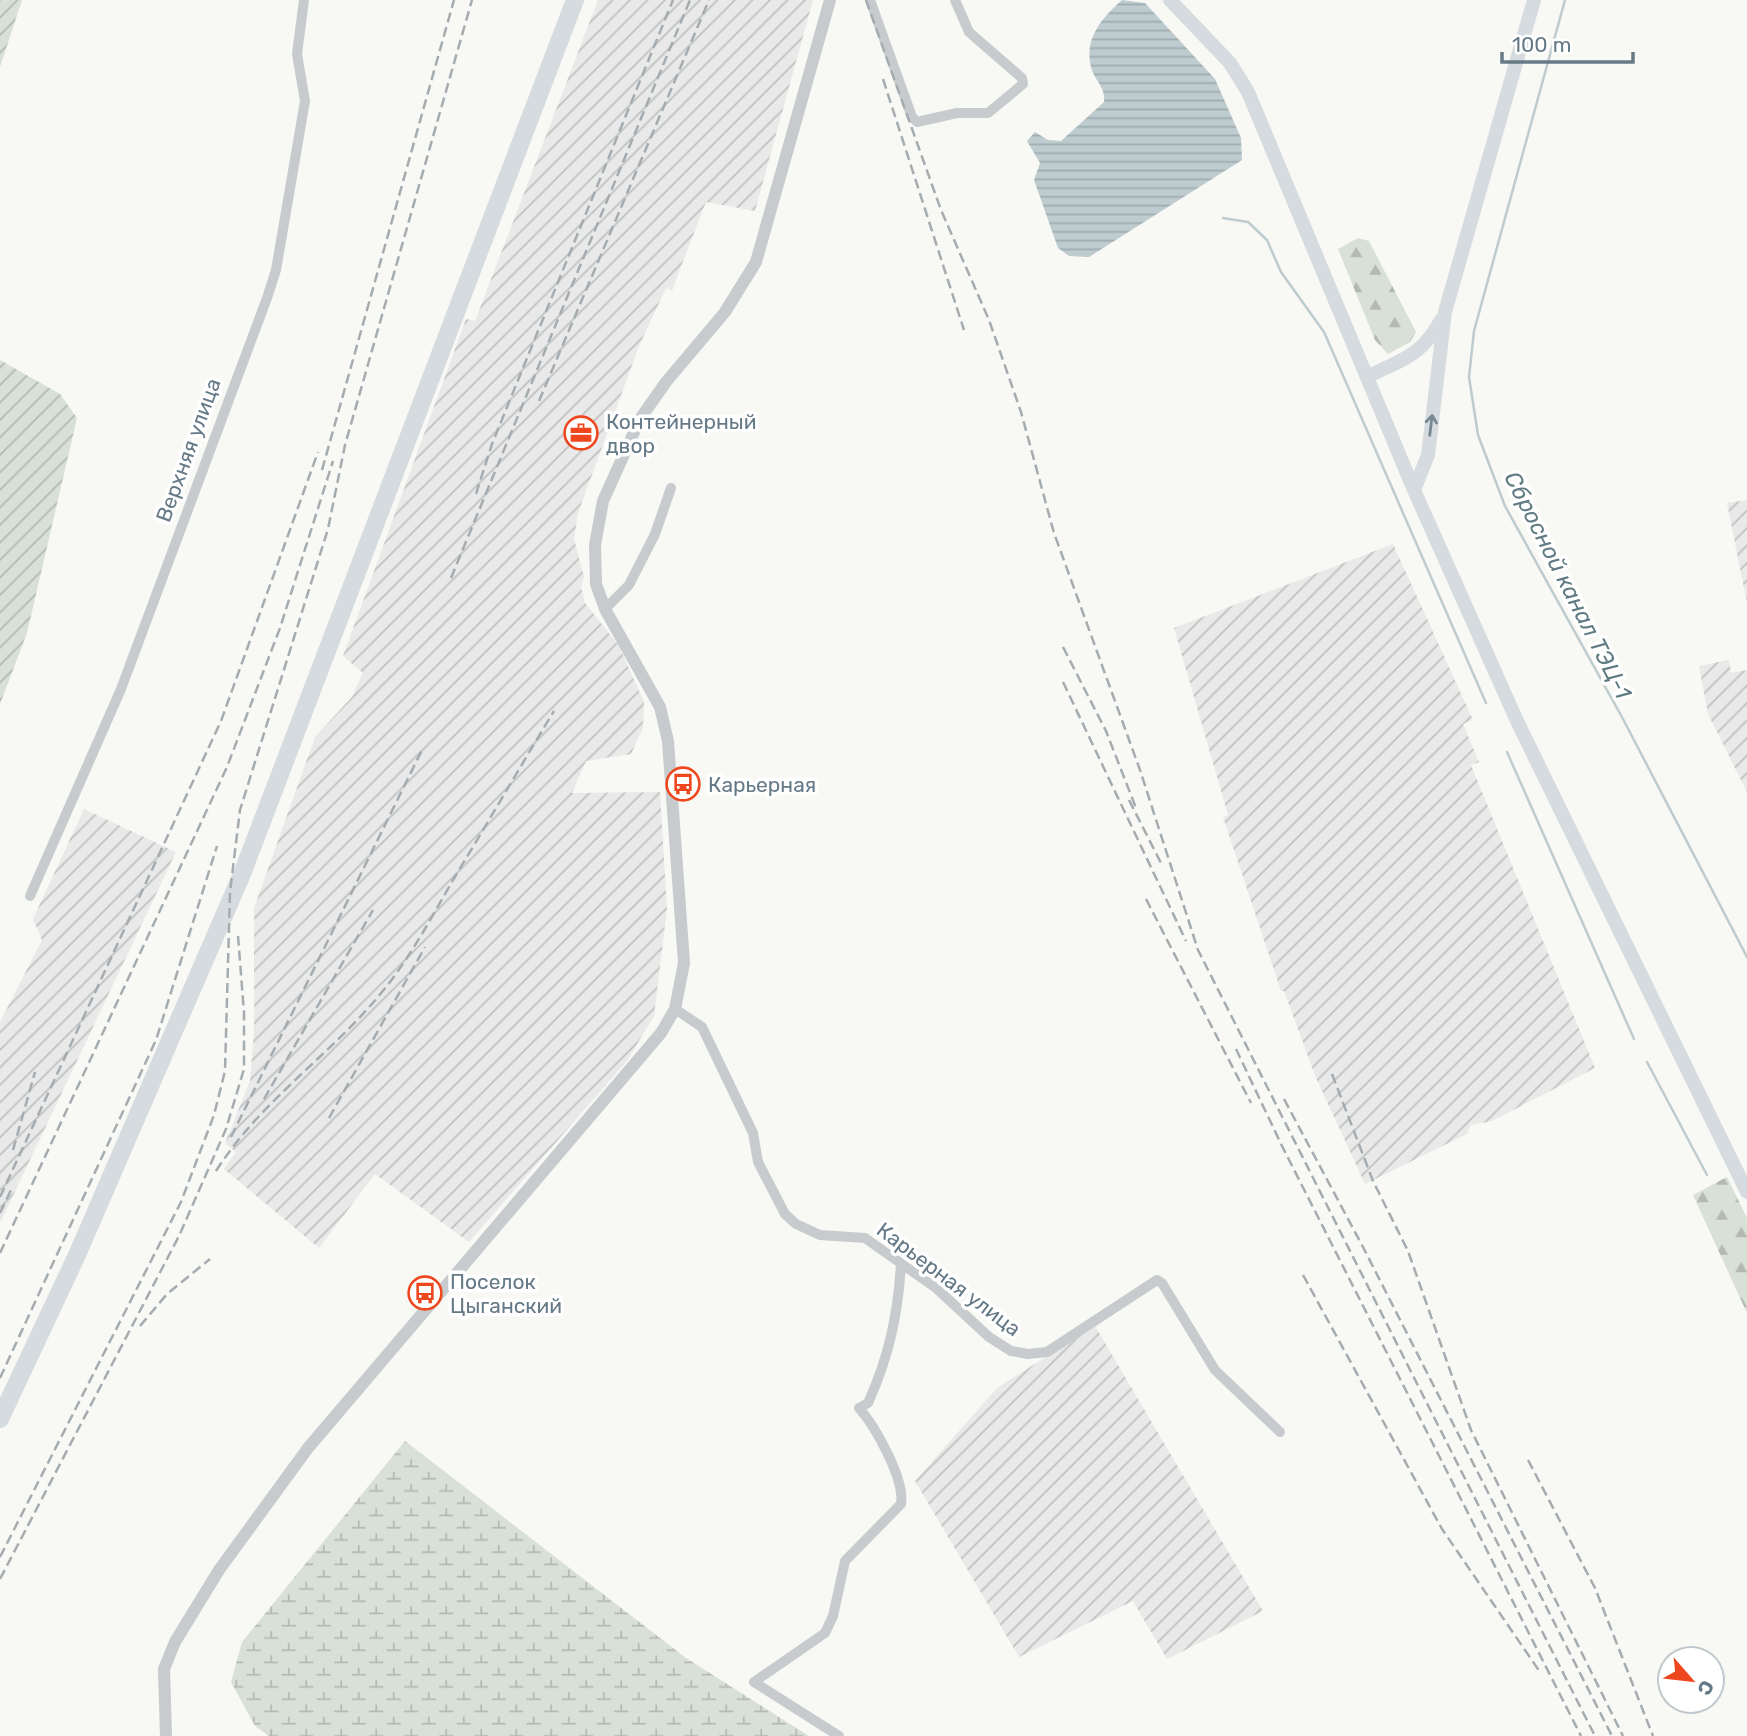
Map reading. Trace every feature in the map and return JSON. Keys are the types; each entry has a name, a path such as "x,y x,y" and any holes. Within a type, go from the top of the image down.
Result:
{"highway":[{"path":"0,1419 77,1255 242,874 575,0"}],"main road":[{"path":"1170,0 1230,63 1248,92 1414,490 1517,721 1747,1192"},
{"path":"1414,490 1428,456 1445,312 1534,0"},
{"path":"1367,377 1410,358 1429,342 1445,312"}],"street":[{"name":"Верхняя улица","path":"30,896 121,689 276,270 305,102 297,54 304,0"},
{"path":"166,1736 164,1669 175,1642 219,1570 308,1448 637,1062 661,1033 675,1009 684,963 668,741 660,707 605,609 595,577 595,545 603,501 640,418 666,382 725,312 757,262 830,0"},
{"path":"870,0 912,117 917,122 957,114 988,113 1023,84 1022,78 970,32 955,0"},
{"path":"605,609 629,585 655,534 671,488"},
{"name":"Карьерная улица","path":"675,1009 702,1027 753,1133 758,1162 785,1214 796,1224 820,1235 865,1238 936,1288 989,1337 1011,1351 1028,1354 1047,1352 1157,1280 1162,1283 1214,1370 1280,1432"},
{"path":"839,1736 754,1682 825,1633 833,1616 845,1561 901,1504 901,1488 873,1423 859,1408 869,1404 888,1355 899,1308 901,1264"}],"shaded area":[{"path":"598,0 813,0 755,211 706,202 672,290 666,288 639,346 578,513 574,539 584,577 581,587 585,603 619,646 644,702 643,728 631,754 586,761 572,793 660,792 667,909 654,1016 627,1061 469,1242 375,1174 319,1248 224,1169 236,1152 225,1143 250,1081 254,1031 254,908 315,737 352,697 363,673 343,656 466,319 475,321"},
{"path":"1122,0 1145,3 1215,79 1241,138 1242,160 1089,257 1069,256 1058,248 1034,180 1040,163 1027,141 1035,132 1048,140 1061,141 1104,102 1103,92 1091,67 1090,47 1096,29"},
{"path":"1747,500 1747,603 1727,503"},
{"path":"1393,544 1473,720 1463,724 1479,762 1471,765 1595,1068 1492,1121 1471,1125 1467,1134 1365,1184 1316,1078 1284,991 1281,991 1223,817 1228,815 1174,628"},
{"path":"1729,660 1731,673 1747,670 1747,792 1708,714 1699,666"},
{"path":"84,809 176,852 0,1223 0,1022 42,940 33,919"},
{"path":"1095,1326 1263,1611 1167,1659 1133,1601 1019,1657 915,1481 997,1388"}],"green space":[{"path":"0,0 22,0 0,67"},
{"path":"1358,238 1369,241 1416,332 1410,342 1388,354 1375,340 1338,249"},
{"path":"0,360 60,394 77,418 27,633 0,704"},
{"path":"1727,1177 1747,1218 1747,1313 1693,1195"},
{"path":"405,1441 686,1658 809,1736 269,1736 255,1726 231,1682 242,1642"}],"waterway":[{"name":"Сбросной канал ТЭЦ-1","path":"1565,0 1474,331 1469,377 1478,435 1505,506 1623,719 1747,957"},
{"path":"1223,218 1248,222 1267,240 1281,272 1324,332 1486,703"},
{"path":"1507,752 1634,1039"},
{"path":"1647,1062 1707,1175"}],"railway":[{"path":"322,470 454,0"},
{"path":"0,1557 181,1202 214,1115 225,1071 230,892 240,810 328,529 345,445 472,0"},
{"path":"476,494 492,444 673,0"},
{"path":"451,578 690,0"},
{"path":"539,401 709,0"},
{"path":"866,0 941,210 989,320 1021,412 1054,533 1140,770 1198,950 1595,1736"},
{"path":"883,79 964,330"},
{"path":"0,1197 221,721 318,452"},
{"path":"0,1253 227,767 280,628 333,461"},
{"path":"1063,647 1106,731 1136,808"},
{"path":"1063,682 1186,941"},
{"path":"216,1171 254,1122 362,1015 402,966 554,711"},
{"path":"231,1137 422,750"},
{"path":"1129,800 1162,865"},
{"path":"0,1378 156,1040 217,846"},
{"path":"1146,899 1251,1103"},
{"path":"264,1099 373,910"},
{"path":"0,1579 179,1236 226,1129 244,1069 244,1013 238,936"},
{"path":"329,1118 425,947"},
{"path":"1236,1049 1282,1146 1581,1736"},
{"path":"13,1150 35,1072"},
{"path":"1332,1074 1373,1181 1408,1251 1471,1430 1623,1736"},
{"path":"1284,1099 1363,1247 1612,1736"},
{"path":"0,1213 11,1190"},
{"path":"140,1326 167,1294 210,1259"},
{"path":"1303,1275 1442,1529 1540,1672"},
{"path":"1528,1460 1595,1588 1653,1736"}],"place":[{"name":"Контейнерный двор","path":"581,433"},
{"name":"Карьерная","path":"683,784"},
{"name":"Поселок Цыганский","path":"425,1293"}]}
